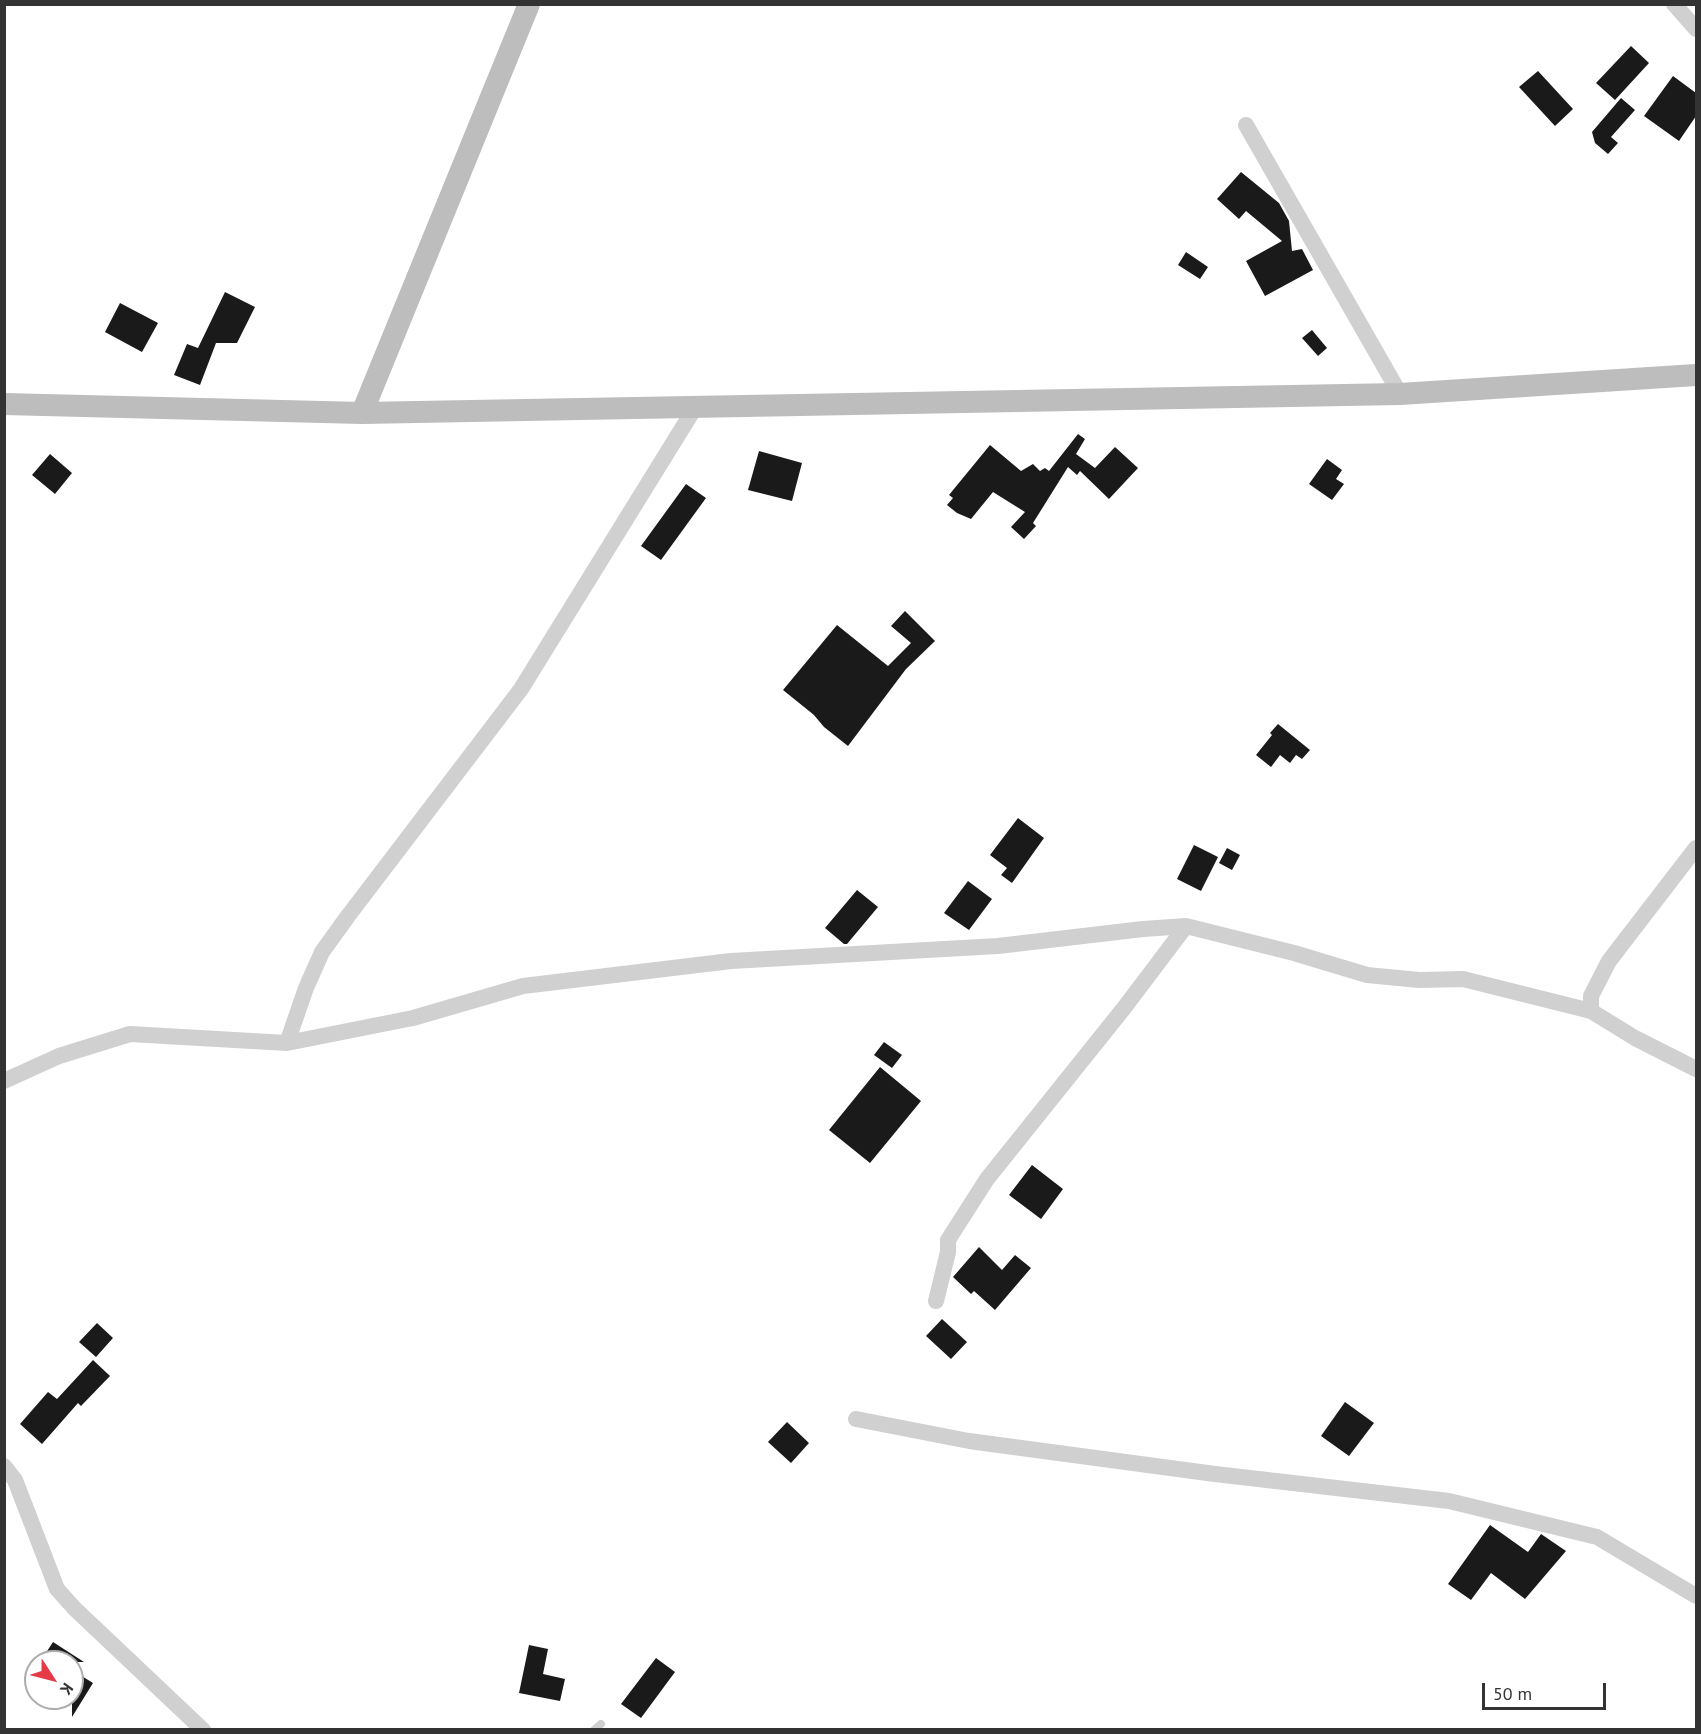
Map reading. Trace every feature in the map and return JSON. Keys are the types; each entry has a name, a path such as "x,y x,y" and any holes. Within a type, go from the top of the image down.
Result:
{"street":[{"path":"362,414 529,4"},
{"path":"1674,4 1696,29"},
{"path":"1246,125 1400,394"},
{"path":"4,404 362,414 1400,394 1696,375"},
{"path":"287,1043 306,988 322,952 521,689 696,406"},
{"path":"1591,1011 1591,996 1609,962 1696,848"},
{"path":"936,1301 948,1252 948,1240 987,1179 1124,1008 1186,926"},
{"path":"4,1081 59,1056 130,1034 287,1043 414,1018 523,986 731,961 998,946 1186,926 1294,953 1367,975 1419,980 1463,979 1591,1011 1635,1038 1696,1069"},
{"path":"856,1419 969,1441 1449,1502 1597,1538 1696,1596"},
{"path":"4,1466 15,1480 57,1589 202,1730"}],"building":[{"path":"1631,46 1649,63 1615,100 1596,83"},
{"path":"1538,71 1573,109 1555,126 1519,87"},
{"path":"1673,76 1696,93 1696,116 1679,141 1644,116"},
{"path":"1621,98 1635,110 1611,137 1618,143 1608,154 1595,143 1592,132"},
{"path":"1241,172 1279,203 1289,221 1292,251 1302,249 1313,270 1265,296 1246,261 1282,241 1246,211 1239,219 1217,199"},
{"path":"1186,252 1208,267 1200,279 1178,265"},
{"path":"225,292 255,307 237,343 216,343 200,385 174,375 187,344 198,348"},
{"path":"120,303 158,323 142,352 105,332"},
{"path":"1312,330 1327,348 1318,356 1302,338"},
{"path":"1078,434 1085,439 1076,454 1095,468 1115,447 1138,468 1109,499 1080,471 1077,475 1068,467 1033,523 1036,526 1024,539 1011,527 1025,512 993,492 971,519 957,513 947,505 953,498 949,495 990,445 1021,471 1033,464 1040,471 1045,468 1049,471"},
{"path":"759,451 802,463 792,501 748,490"},
{"path":"50,454 72,473 55,494 32,475"},
{"path":"1327,459 1342,470 1336,479 1344,484 1332,500 1309,484"},
{"path":"686,484 706,498 661,560 641,546"},
{"path":"905,611 935,641 906,669 848,746 783,690 837,625 888,666 911,643 891,626"},
{"path":"1278,724 1310,750 1302,759 1296,755 1290,763 1280,755 1271,767 1256,755"},
{"path":"1018,818 1044,838 1012,883 1001,875 1007,868 990,855"},
{"path":"1194,845 1218,857 1201,891 1177,879"},
{"path":"1227,848 1240,855 1232,870 1219,863"},
{"path":"968,881 992,899 969,930 944,913"},
{"path":"857,890 878,907 847,944 844,944 825,928"},
{"path":"884,1042 902,1055 892,1068 874,1055"},
{"path":"880,1067 921,1101 870,1163 829,1130"},
{"path":"1032,1165 1063,1189 1041,1219 1009,1195"},
{"path":"979,1247 1002,1270 1015,1255 1031,1268 995,1310 974,1291 971,1294 953,1277"},
{"path":"942,1319 967,1342 951,1359 926,1336"},
{"path":"97,1323 113,1338 96,1357 79,1342"},
{"path":"93,1360 110,1376 81,1406 78,1403 42,1444 20,1424 48,1392 57,1399"},
{"path":"1345,1402 1374,1423 1349,1456 1321,1436"},
{"path":"787,1422 809,1443 791,1463 768,1442"},
{"path":"1490,1525 1528,1552 1541,1534 1566,1551 1525,1599 1491,1573 1471,1600 1448,1584"},
{"path":"53,1642 65,1650 48,1650"},
{"path":"529,1645 548,1649 543,1674 565,1679 560,1701 519,1693"},
{"path":"656,1658 675,1672 641,1718 621,1704"},
{"path":"84,1677 93,1683 84,1698"}]}
